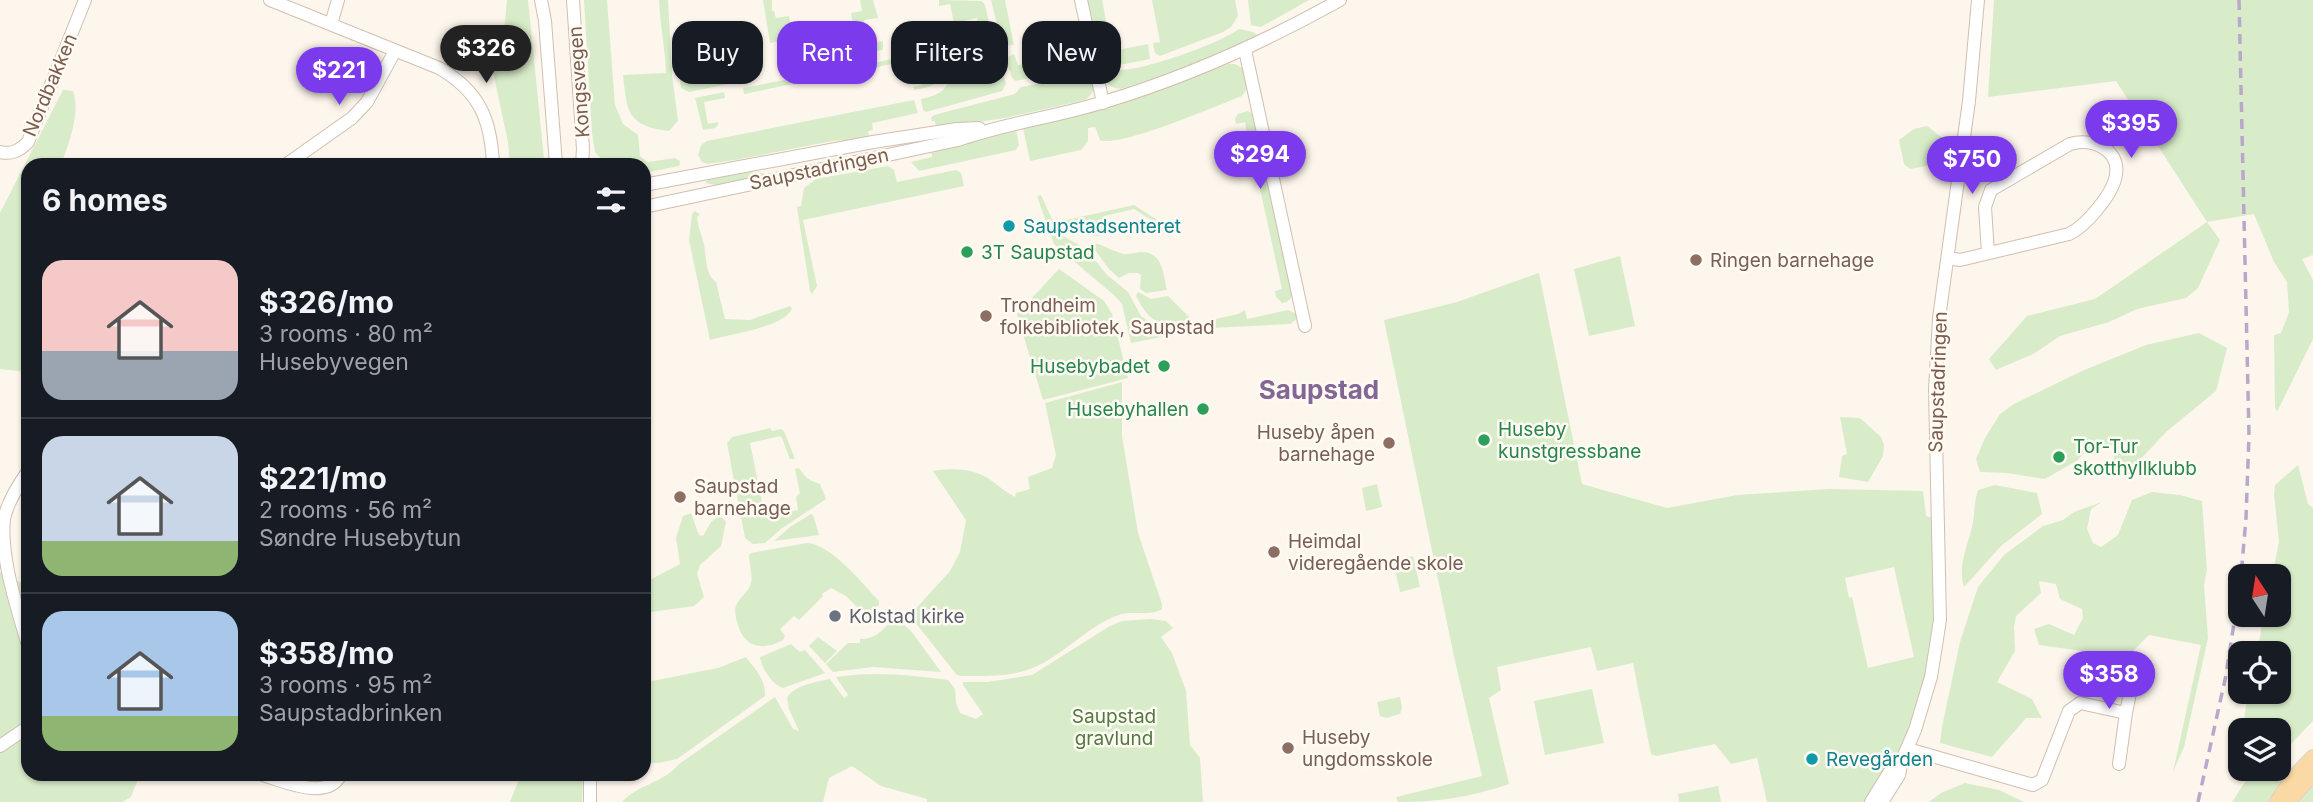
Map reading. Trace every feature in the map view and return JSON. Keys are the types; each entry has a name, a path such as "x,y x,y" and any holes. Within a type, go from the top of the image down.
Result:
{"main road":[{"path":"2277,802 2293,778 2313,757"},
{"path":"2288,802 2313,774"}],"street":[{"name":"Nordbakken","path":"0,152 13,153 28,142 85,0"},
{"path":"270,0 439,68 457,78 471,93 482,111 489,128 492,158"},
{"path":"331,24 338,0"},
{"name":"Kongsvegen","path":"541,0 556,158"},
{"name":"Kongsvegen","path":"573,0 582,158"},
{"path":"1082,0 1103,103"},
{"name":"Saupstadringen","path":"651,206 958,140 993,128 1103,103 1174,79 1245,50 1340,0"},
{"name":"Saupstadringen","path":"1882,802 1899,775 1931,677 1940,620 1935,390 1939,318 1969,101 1978,0"},
{"path":"1245,50 1305,326"},
{"path":"295,158 352,118 367,102 395,51"},
{"name":"Saupstadringen","path":"651,184 873,142 957,129 993,128"},
{"path":"1948,258 1960,260 2069,234 2080,229 2114,184 2117,171 2104,148 2094,142 2070,144 1991,190 1985,207 1988,253"},
{"path":"583,149 589,158"},
{"path":"21,482 9,502 3,522 2,541 6,569 21,621"},
{"path":"2119,764 2136,663"},
{"path":"1905,755 2033,785 2042,780 2068,710 2080,703 2126,713"},
{"path":"0,746 21,732"},
{"name":"Saupstadringen","path":"1871,802 1889,773 1905,755"},
{"path":"283,781 309,789 319,789 330,787 337,781"},
{"path":"590,781 590,802"}],"green space":[{"path":"507,0 528,0 544,158 509,158 488,48 489,35 504,32"},
{"path":"584,0 607,0 615,105 623,124 638,135 640,156 643,158 600,158 595,152"},
{"path":"659,0 668,0 672,84 678,121 669,131 645,125 632,115 628,108 623,75 666,73"},
{"path":"763,0 772,0 772,11 776,18 789,16 790,21 777,21 777,42 770,43"},
{"path":"860,0 873,0 878,18 853,21 851,13 862,11"},
{"path":"939,0 982,1 989,21 978,21 977,18 954,21 950,4 939,6"},
{"path":"991,0 1005,0 1014,45 1008,46 1008,21 996,21"},
{"path":"1088,0 1102,0 1106,21 1093,21"},
{"path":"1152,0 1235,0 1238,16 1231,27 1223,32 1160,56 1155,53 1153,43 1160,42"},
{"path":"1248,0 1309,0 1261,27 1251,25"},
{"path":"1994,0 2313,0 2313,255 2302,259 2313,280 2313,339 2277,412 2274,335 2281,333 2289,312 2287,282 2274,262 2254,214 2207,222 2116,81 1988,97"},
{"path":"1239,29 1258,36 1179,70 1121,89 1108,84 1121,84 1121,70 1174,57"},
{"path":"883,41 883,50 877,51 877,42"},
{"path":"1148,44 1150,59 1121,64 1121,49"},
{"path":"1014,54 1018,65 1022,65 1022,80 1016,81 1012,78 1008,57"},
{"path":"891,59 891,64 877,67 877,62"},
{"path":"1228,64 1244,69 1248,87 1242,96 1127,138 1100,140 1095,127 1088,128 1088,141 1081,150 1030,161 1023,128 1088,113 1149,94"},
{"path":"777,81 777,84 793,84 744,94 743,88"},
{"path":"680,84 729,84 689,92 681,88"},
{"path":"935,84 914,90 913,87"},
{"path":"948,84 1006,84 1002,91 926,112 923,110 921,99 933,96"},
{"path":"1037,84 1093,84 1094,89 1085,100 1005,118 936,128 935,121 932,121 934,115 1015,94 1021,87"},
{"path":"63,90 73,91 76,108 63,158 28,158"},
{"path":"724,92 725,98 704,102 708,124 718,122 718,125 703,130 695,98"},
{"path":"914,100 918,113 872,123 873,130 868,131 869,138 832,141 708,164 702,162 698,155 701,145 707,141"},
{"path":"1248,111 1254,115 1293,296 1282,303 1276,297 1275,291 1282,289 1245,122 1236,124 1235,118 1238,114"},
{"path":"1927,126 1944,139 1947,157 1942,163 1910,169 1904,164 1899,140 1914,129"},
{"path":"1016,129 1019,145 1016,150 919,171 911,162 932,157 931,149"},
{"path":"675,158 680,161 679,166 651,172 651,162"},
{"path":"888,166 894,170 897,182 956,170 961,173 964,186 803,220 817,286 812,294 797,207 801,206 804,188 816,179"},
{"path":"21,172 21,371 0,369 0,213"},
{"path":"746,172 767,175 721,186 705,183 708,180"},
{"path":"1041,195 1056,228 1063,236 1086,249 1107,275 1128,292 1141,316 1157,328 1198,324 1198,330 1131,343 1122,304 1054,244 1037,196"},
{"path":"1134,205 1171,229 1169,231 1134,209 1104,216 1107,235 1092,236 1089,222 1075,225 1077,233 1066,231 1062,221"},
{"path":"695,211 700,214 697,217 708,270 716,282 725,319 750,320 790,306 792,309 786,316 767,326 710,340 689,240 692,214"},
{"path":"2207,222 2220,240 2198,288 2186,298 2137,309 2109,322 2060,336 2035,353 1996,370 1989,359 2027,316 2095,299"},
{"path":"1092,243 1124,254 1141,252 1154,256 1161,265 1167,290 1146,293 1140,289 1141,275 1138,273 1129,273 1119,278 1109,269"},
{"path":"1620,256 1635,326 1589,336 1574,269"},
{"path":"1059,269 1104,301 1112,314 1128,378 1043,400 1017,314"},
{"path":"1539,273 1582,484 1667,508 1737,495 1829,489 1923,491 1926,516 1936,519 1936,620 1932,673 1911,745 1867,802 1767,802 1757,758 1731,764 1715,744 1656,756 1651,754 1633,663 1597,671 1591,647 1497,667 1501,690 1489,698 1509,784 1454,798 1398,802 1396,797 1482,776 1455,661 1384,320 1457,302","holes":["1894,567 1914,657 1868,668 1845,578"]},
{"path":"1138,292 1151,299 1168,296 1189,317 1188,320 1156,320 1141,305 1136,296"},
{"path":"1245,310 1247,319 1288,310 1297,314 1298,318 1290,324 1211,328 1207,321"},
{"path":"2199,333 2227,348 2216,391 2166,432 2137,463 2111,475 2116,445 2083,454 2078,460 2045,479 1980,472 1976,459 1985,438 2000,414 2014,404 2082,371 2146,345"},
{"path":"1122,382 1122,436 1138,533 1162,609 1152,613 1119,615 1107,620 1042,664 1030,669 995,675 956,674 911,617 950,571 960,552 966,520 933,471 971,471 1015,497 1016,493 1030,489 1028,477 1052,468 1056,455 1045,403"},
{"path":"1840,417 1860,418 1881,437 1884,445 1883,456 1868,482 1839,477 1842,456 1847,454"},
{"path":"770,428 772,431 784,431 795,459 790,459 780,436 750,443 763,507 769,515 798,510 796,497 800,493 795,469 799,468 808,478 820,484 826,499 765,543 753,544 745,538 727,443 732,437"},
{"path":"2298,465 2308,504 2313,508 2313,721 2291,744 2291,718 2245,718 2246,704 2291,704 2291,641 2259,641 2262,627 2291,627 2291,564 2274,564 2279,542 2275,485"},
{"path":"1377,484 1382,507 1366,511 1362,488"},
{"path":"1995,485 2037,493 2042,514 2001,546 1964,587 1963,562 1978,490"},
{"path":"2152,492 2202,501 2208,638 2184,747 2173,772 2201,645 2149,635 2121,663 2103,654 2039,645 2034,629 2049,624 2074,635 2083,618 2082,609 2060,599 2056,584 2039,581 2041,593 2016,616 2015,651 1997,682 2032,699 2042,718 2026,718 1992,757 1940,743 1960,642 1978,587 2004,555 2043,526 2102,502 2091,509 2087,529 2093,543 2101,547 2118,535 2132,500"},
{"path":"691,513 699,535 703,536 711,522 720,515 726,522 721,546 700,565 697,574 704,597 694,606 651,612 651,579 680,564 676,538 683,516"},
{"path":"811,514 819,535 774,541 790,527"},
{"path":"807,543 816,545 836,557 879,601 879,605 864,620 855,610 857,607 846,596 831,588 822,594 799,620 794,616 780,629 785,636 783,640 768,646 754,645 740,630 735,610 751,583 749,555"},
{"path":"1413,556 1420,587 1400,592 1393,561"},
{"path":"0,572 21,582 21,781 137,781 131,797 122,802 0,802"},
{"path":"889,611 911,631 941,672 873,667 833,672 826,664 848,643 860,643 860,639 870,638 881,631 891,621 886,614"},
{"name":"Saupstad gravlund","path":"1122,621 1166,621 1173,628 1161,637 1172,653 1186,691 1190,745 1200,758 1203,802 927,802 927,799 881,786 852,766 829,778 823,802 622,802 666,775 775,697 793,729 799,731 787,698 806,685 830,679 844,698 848,695 836,677 878,674 948,680 955,689 960,713 976,719 983,714 963,682 988,682 1032,675 1110,626"},
{"path":"818,637 837,651 825,663 809,646"},
{"path":"791,644 800,652 805,650 825,673 783,688 768,675 760,657"},
{"path":"746,657 762,680 765,696 677,759 651,763 651,681 718,668"},
{"path":"1592,689 1604,743 1545,755 1534,701"},
{"path":"1400,697 1400,714 1386,718 1380,716 1377,702"},
{"path":"2291,775 2313,787 2313,802 2232,802 2246,781 2291,781"},
{"path":"518,781 583,781 582,802 510,802"},
{"path":"1965,783 1999,790 2024,802 1929,802 1941,793"},
{"path":"1718,786 1721,802 1679,802 1678,794"}],"railway":[{"path":"2239,0 2249,435 2242,564"},
{"path":"2198,802 2226,675 2233,627"}],"place":[{"name":"Saupstadsenteret","path":"1009,226"},
{"name":"3T Saupstad","path":"967,252"},
{"name":"Ringen barnehage","path":"1696,260"},
{"name":"Trondheim folkebibliotek, Saupstad","path":"986,316"},
{"name":"Husebybadet","path":"1164,366"},
{"name":"Husebyhallen","path":"1203,409"},
{"name":"Huseby kunstgressbane","path":"1484,440"},
{"name":"Huseby åpen barnehage","path":"1389,443"},
{"name":"Tor-Tur skotthyllklubb","path":"2059,457"},
{"name":"Saupstad barnehage","path":"680,497"},
{"name":"Heimdal videregående skole","path":"1274,552"},
{"name":"Kolstad kirke","path":"835,616"},
{"name":"Huseby ungdomsskole","path":"1288,748"},
{"name":"Revegården","path":"1812,759"}],"district":[{"name":"Saupstad","path":"1319,389"}]}
